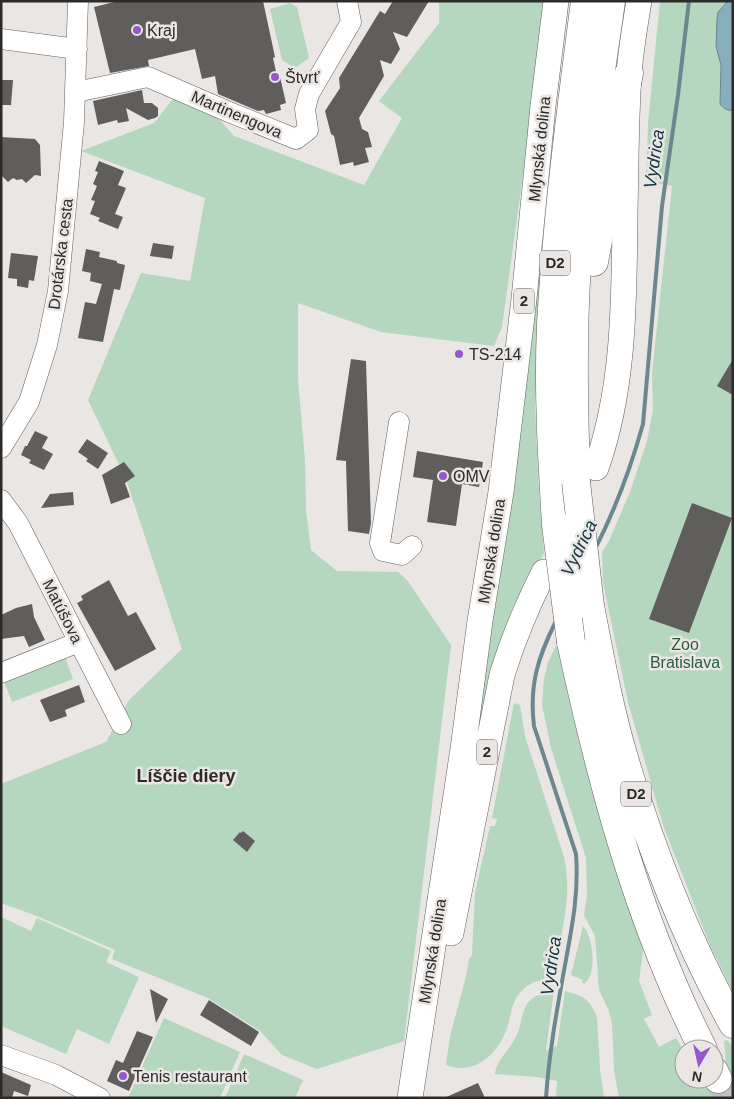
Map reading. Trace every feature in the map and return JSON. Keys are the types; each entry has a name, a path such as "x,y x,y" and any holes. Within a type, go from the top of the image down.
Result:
{"highway":[{"name":"D2","path":"585,1 558,222 551,327 550,420 556,525 571,642 603,776 645,915 682,1005 698,1039"},
{"name":"D2","path":"611,1 587,170 577,264 574,374 586,475 590,606 605,680 624,756 652,843 708,980 733,1024"},
{"path":"574,374 629,73"}],"main road":[{"name":"Mlynská dolina","path":"418,1095 480,621 501,492 556,1"},
{"path":"586,475 606,440 612,414 620,342 624,294 629,73 638,1"},
{"name":"Mlynská dolina","path":"418,1095 501,683 514,639 544,572"}],"street":[{"name":"Drotárska cesta","path":"1,448 28,402 47,345 58,291 76,92 78,1"},
{"path":"347,1 351,22"},
{"name":"Martinengova","path":"76,92 148,77 296,139 308,130 305,109 309,94 362,1"},
{"path":"1,39 77,49"},
{"path":"399,422 380,543 383,551 402,555 412,546"},
{"name":"Matúšova","path":"1,500 18,523 121,724"},
{"path":"2,673 79,642"},
{"path":"1,1055 56,1075 100,1098"}],"green space":[{"path":"439,1 547,1 502,327 494,346 381,332 298,303 298,379 305,460 306,510 311,550 337,571 398,572 407,580 451,645 404,1041 317,1069 282,1055 260,1031 208,998 112,959 115,950 37,916 1,903 1,784 106,742 129,700 182,649 126,479 88,400 141,273 190,281 205,198 81,151 154,123 173,99 218,118 234,136 364,185 402,118 379,101 439,23"},
{"name":"Zoo Bratislava","path":"660,1 733,1 733,992 711,948 663,825 628,702 603,583 602,552 609,541 630,492 647,441 653,410 652,373 672,186 646,181 648,123"},
{"path":"290,3 297,7 309,58 295,68 282,60 270,9"},
{"path":"542,245 535,405 544,553 525,587 471,782"},
{"path":"557,644 593,794 641,940 643,951 639,981 652,1015 644,1019 659,1047 674,1039 674,1089 724,1089 724,1075 727,1074 724,1041 727,1040 733,1046 733,1098 619,1098 614,1070 612,1024 609,1011 599,990 595,936 584,915 587,895 586,858 551,748 542,705 544,679 548,662"},
{"path":"64,654 73,679 12,702 2,676"},
{"path":"514,703 520,705 525,736 564,857 567,886 565,915 553,973 543,980 534,982 524,988 518,995 503,1038 491,1054 476,1065 467,1068 457,1068 446,1065 450,1036 469,959 472,955 475,893 490,826 495,826 497,819 492,818"},
{"path":"1,917 31,931 37,918 111,951 106,962 139,977 109,1044 77,1029 66,1054 1,1026"},
{"path":"583,926 589,938 592,955 591,972 584,984 583,980 571,975"},
{"path":"554,990 546,1051 557,1046 565,991 586,999 592,1006 597,1018 604,1098 556,1098 557,1081 537,1077 495,1074 501,1060 516,1037 527,1004 539,995"},
{"path":"164,1018 240,1052 220,1098 128,1098"},
{"path":"244,1054 303,1080 295,1098 225,1098"}],"water":[{"path":"728,1 733,1 733,110 725,109 720,104 721,65 716,46 718,12"}],"building":[{"path":"118,1 263,1 275,57 273,58 277,76 280,77 286,103 280,105 281,110 266,114 264,110 258,111 218,94 215,76 202,79 195,49 148,60 149,66 110,73 94,7"},
{"path":"393,1 429,1 407,37 393,32 400,49 391,64 380,60 384,76 359,118 362,129 368,132 372,147 365,148 369,162 354,166 353,162 340,165 334,136 331,134 325,111 340,88 339,78 380,11 385,14"},
{"path":"1,80 13,80 11,105 1,105"},
{"path":"142,90 144,103 152,103 158,108 158,116 148,120 126,108 129,121 118,123 117,120 98,125 93,101"},
{"path":"1,137 35,139 40,145 41,176 35,175 26,183 22,179 17,180 13,178 8,182 1,175"},
{"path":"99,161 124,171 118,185 126,188 115,214 123,217 118,229 98,221 100,218 90,214 95,201 91,200 97,186 93,184 98,172 95,171"},
{"path":"153,243 174,246 172,259 150,256"},
{"path":"86,249 100,252 99,257 125,265 120,290 114,289 103,342 78,338 85,302 96,304 102,284 90,281 91,273 82,271"},
{"path":"11,253 38,256 34,281 29,280 28,288 17,286 17,279 8,278"},
{"path":"351,359 366,361 371,523 369,534 348,531 346,461 336,460"},
{"path":"733,359 733,395 717,386"},
{"path":"35,431 48,437 42,448 53,454 44,470 29,463 31,460 21,455"},
{"path":"87,439 108,453 98,469 86,461 88,459 78,452"},
{"path":"417,451 483,462 479,487 462,484 456,526 427,522 433,480 413,477"},
{"path":"124,462 135,476 125,483 130,497 111,504 102,475"},
{"path":"73,492 74,505 41,508 50,494"},
{"path":"692,503 732,518 689,633 649,619"},
{"path":"109,580 128,616 136,612 156,649 115,671 77,603 83,600 81,596"},
{"path":"32,604 34,617 45,640 29,647 24,636 1,639 1,615 16,608"},
{"path":"79,685 85,702 65,710 67,716 50,722 40,700"},
{"path":"243,831 255,841 247,852 233,840"},
{"path":"150,989 168,999 156,1023"},
{"path":"209,1000 259,1032 251,1046 200,1015"},
{"path":"137,1031 153,1037 129,1091 107,1081 116,1060 123,1063"},
{"path":"1,1072 31,1085 28,1096 14,1091 12,1098 1,1098"},
{"path":"478,1083 485,1098 444,1098"}],"waterway":[{"name":"Vydrica","path":"595,549 622,488 643,424 662,206 689,1"},
{"name":"Vydrica","path":"546,1098 551,1048 577,882 576,854 534,726 533,697 536,672 544,647 556,621"}],"tunnel":[{"path":"724,1088 730,1098"}],"place":[{"name":"Kraj","path":"137,30"},
{"name":"Štvrť","path":"275,77"},
{"name":"TS-214","path":"459,354"},
{"name":"OMV","path":"443,476"},
{"name":"Tenis restaurant","path":"123,1076"}],"district":[{"name":"Líščie diery","path":"186,776"}]}
